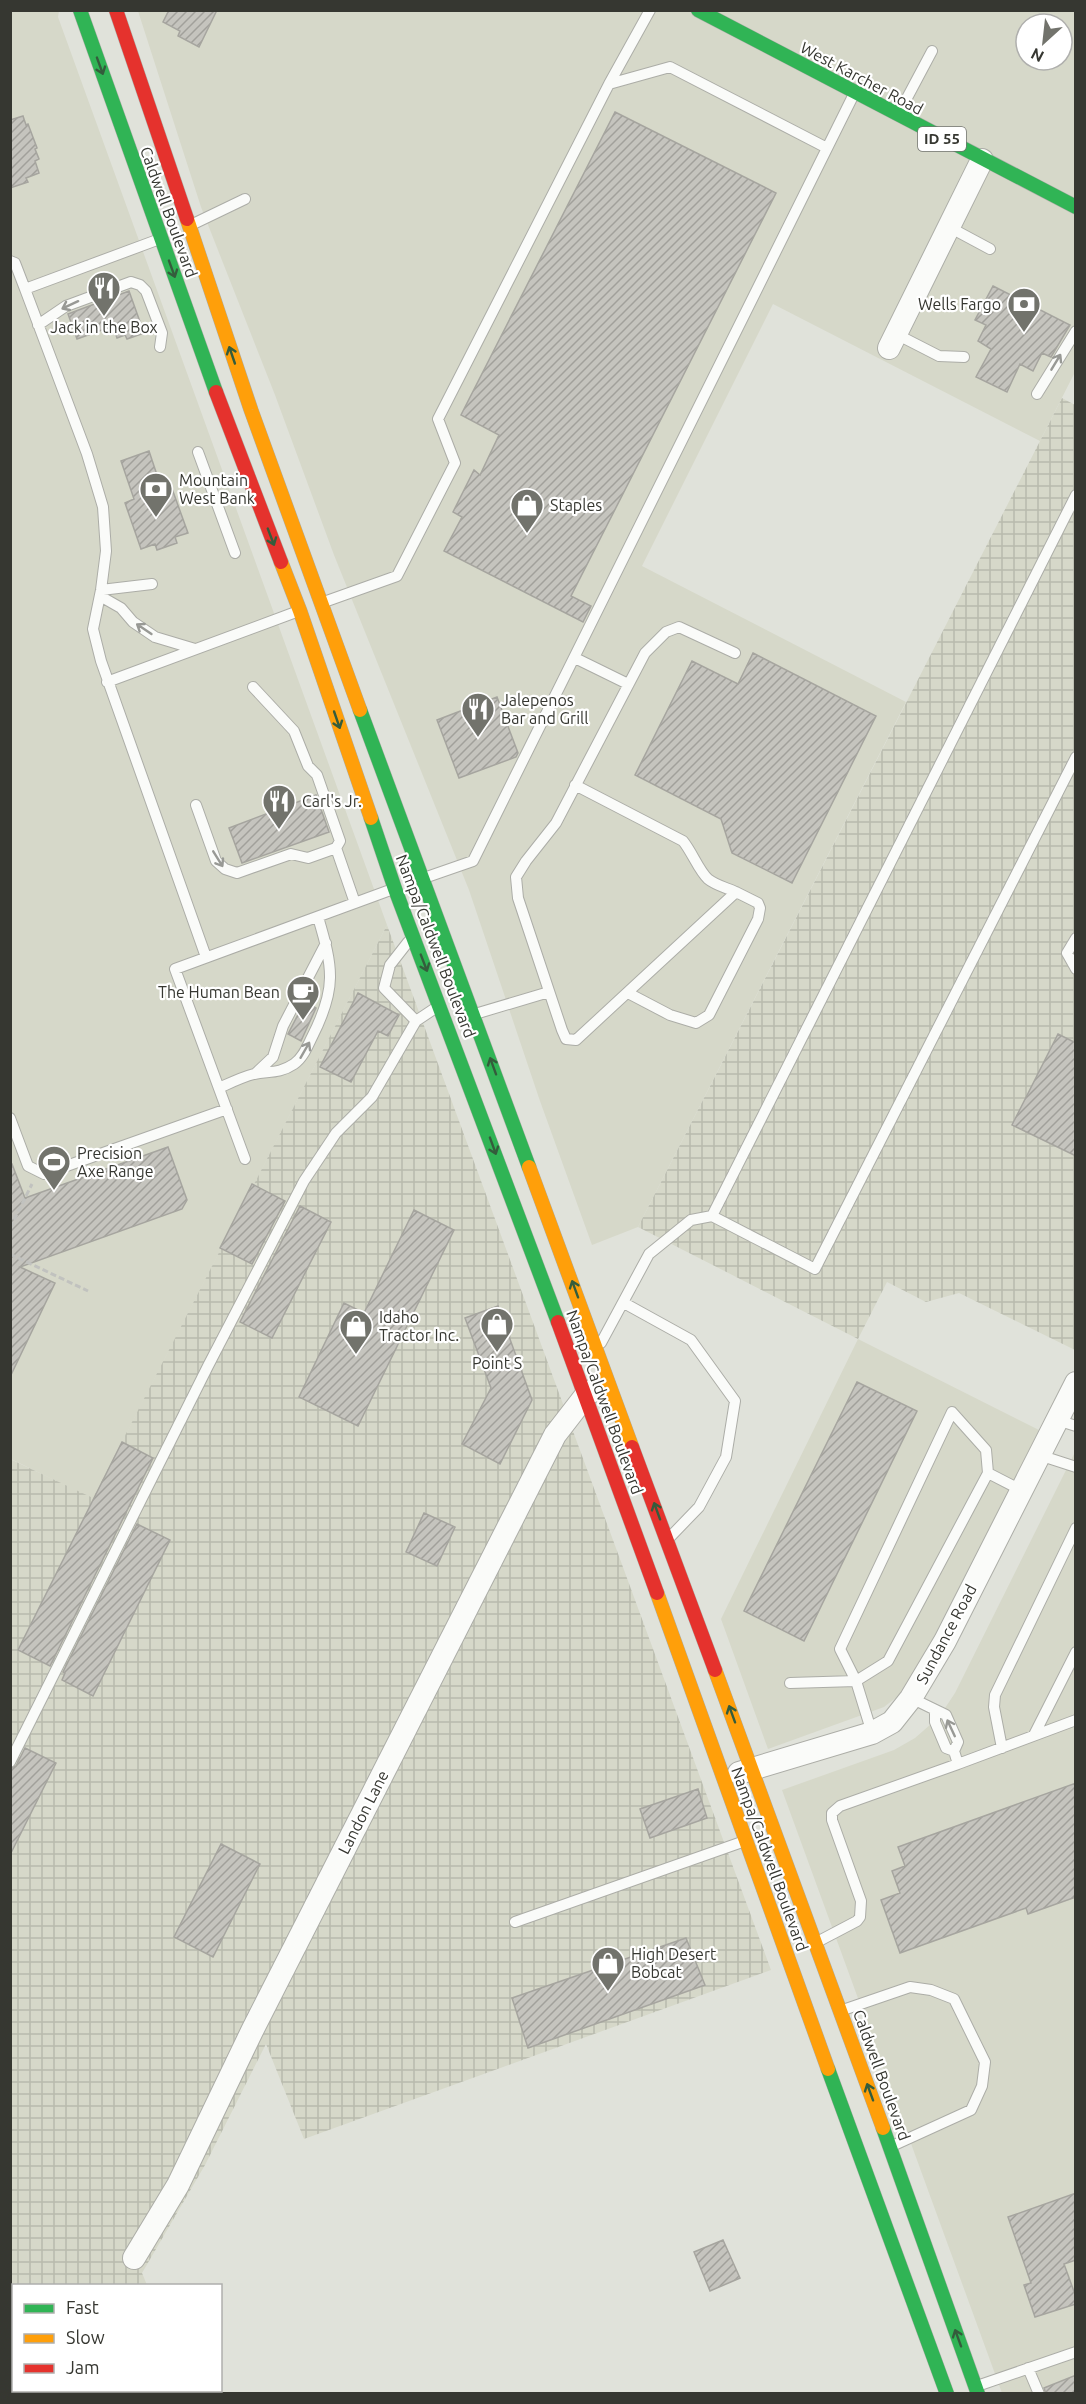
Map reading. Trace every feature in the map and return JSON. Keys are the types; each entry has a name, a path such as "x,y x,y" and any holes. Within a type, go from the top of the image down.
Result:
{"main road":[{"name":"Caldwell Boulevard","path":"80,10 227,424"},
{"name":"Caldwell Boulevard","path":"116,10 251,410"},
{"name":"West Karcher Road","path":"698,10 897,116 1076,207"},
{"name":"Nampa/Caldwell Boulevard","path":"251,410 320,603 409,883 413,936 586,1395 745,1841 826,2016 897,2211 947,2394"},
{"name":"Nampa/Caldwell Boulevard","path":"227,424 409,883 474,1014 752,1769"},
{"name":"Caldwell Boulevard","path":"752,1769 816,1942 826,2016 875,2152 897,2211 977,2390"}],"street":[{"path":"892,341 982,160"},
{"name":"Landon Lane","path":"134,2258 178,2185 252,2031 555,1435 586,1395 609,1380"},
{"name":"Sundance Road","path":"723,1779 872,1733 892,1722 911,1698 945,1641 1039,1455 1066,1423 1076,1383"}],"lane":[{"path":"107,682 398,576 455,463 438,419 609,84 650,10"},
{"path":"897,116 932,51"},
{"path":"609,84 670,67 827,148"},
{"path":"245,1159 175,969 472,861 855,93"},
{"path":"188,226 245,199"},
{"path":"949,227 990,249"},
{"path":"25,289 161,239"},
{"path":"10,261 15,263 25,289 87,454 103,507 106,551 101,593 93,629 107,682 206,957"},
{"path":"38,325 66,306 131,282 140,285 146,291 162,333 160,347"},
{"path":"1037,393 1076,331"},
{"path":"892,341 939,356 963,357"},
{"path":"198,452 235,553"},
{"path":"712,1216 1076,495"},
{"path":"101,593 152,584"},
{"path":"101,593 121,608 133,622 155,637 195,649"},
{"path":"735,653 679,627 666,632 645,653 556,823 526,861 516,878 518,898 566,1039 576,1040 736,892"},
{"path":"575,658 628,684"},
{"path":"196,805 216,861 225,869 237,873 291,854 308,858 336,848 340,841 317,775 308,766 294,731 253,687"},
{"path":"597,1350 649,1254 691,1220 712,1216 815,1269 1076,758"},
{"path":"575,785 683,841 709,880 758,903 760,908 758,919 709,1016 696,1023 670,1015 628,993"},
{"path":"336,848 355,903"},
{"path":"219,1088 255,1074 273,1073 302,1058 325,1011 330,988 331,975 326,943 318,917"},
{"path":"413,936 390,965 384,988 416,1021"},
{"path":"1075,968 1067,954 1076,938"},
{"path":"255,1074 273,1057 283,1026 326,943"},
{"path":"474,1014 549,992"},
{"path":"10,1762 304,1181 336,1133 372,1097 416,1021 440,1005"},
{"path":"10,1119 28,1166 44,1174 227,1109"},
{"path":"624,1303 691,1340 735,1401 726,1457 699,1507 668,1540"},
{"path":"790,1683 856,1681 888,1660 988,1473 986,1450 952,1412 840,1649 856,1681 872,1733"},
{"path":"1039,1455 1076,1467"},
{"path":"988,1473 1021,1490"},
{"path":"1002,1748 994,1707 995,1695 1076,1528"},
{"path":"1034,1735 1076,1652"},
{"path":"911,1698 935,1712 946,1715 958,1742 954,1751 958,1764"},
{"path":"816,1942 857,1921 861,1910 861,1901 832,1820 832,1813 840,1806 1076,1720"},
{"path":"515,1922 745,1841"},
{"path":"826,2016 910,1988 931,1990 954,1999 985,2062 982,2086 971,2110 875,2152"},
{"path":"977,2390 1028,2368 1076,2352"},
{"path":"1028,2368 1039,2394"}],"path":[{"path":"10,1228 38,1171"},
{"path":"10,1254 88,1291"}],"shaded area":[{"path":"10,11 59,11 58,17 387,925 93,1499 11,1459"},
{"path":"138,11 1075,11 1075,372 1040,441 773,304 642,566 906,702 638,1227 592,1245 540,1101 469,890 334,555 275,395 201,207"},
{"path":"1062,398 1075,405 1075,1350 959,1293 926,1302 887,1282 858,1339 638,1227"},
{"path":"387,925 771,1970 304,2139 266,2044 205,2165 142,2273 147,2284 12,2284 12,2392 186,2393 11,2393 10,1459 93,1498"},
{"path":"858,1339 1039,1430 918,1672 902,1693 884,1707 768,1749 721,1619"},
{"path":"1075,1452 1075,2393 1002,2393 782,1790 894,1750 915,1738 939,1717 955,1693"}],"building":[{"path":"169,10 217,10 199,47 178,36 180,31 163,22"},
{"path":"615,112 776,193 571,596 591,606 583,622 444,551 462,517 453,512 474,470 480,475 499,435 461,415"},
{"path":"23,116 37,148 35,149 39,159 35,161 39,173 26,178 28,182 10,188 10,120"},
{"name":"Wells Fargo","path":"993,286 1070,325 1051,357 1042,353 1033,371 1020,364 1007,392 976,377 991,349 978,341 986,325 975,320"},
{"name":"Jack in the Box","path":"129,291 144,333 127,339 125,335 117,338 113,326 77,339 68,314"},
{"name":"Mountain West Bank","path":"149,451 162,490 171,486 188,533 175,537 177,543 157,550 155,544 141,549 125,503 134,499 121,461"},
{"path":"753,653 876,716 792,883 732,853 721,819 635,775 692,661 738,684"},
{"name":"Jalepenos Bar and Grill","path":"497,697 518,753 516,757 459,778 437,720"},
{"name":"Carl's Jr.","path":"316,795 329,832 242,863 229,828"},
{"path":"358,993 399,1015 388,1036 378,1031 351,1082 320,1067"},
{"name":"The Human Bean","path":"305,1001 316,1008 301,1041 288,1034"},
{"path":"1058,1034 1076,1043 1076,1156 1012,1125"},
{"path":"168,1147 187,1200 182,1209 20,1267 55,1283 10,1377 10,1165 12,1164 25,1198"},
{"path":"252,1184 285,1201 252,1264 220,1248"},
{"path":"300,1206 331,1222 272,1338 240,1322"},
{"name":"Idaho Tractor Inc.","path":"414,1210 454,1230 358,1426 299,1397 344,1303 364,1313"},
{"name":"Point S","path":"498,1306 532,1400 500,1464 462,1444 491,1388 465,1318"},
{"path":"857,1382 917,1411 804,1641 744,1611"},
{"path":"122,1442 153,1458 50,1666 18,1650"},
{"path":"424,1513 455,1527 437,1566 406,1552"},
{"path":"137,1524 170,1540 93,1696 62,1680 65,1673 63,1672"},
{"path":"25,1748 56,1763 10,1855 10,1769 16,1766"},
{"path":"1076,1783 1076,1897 1028,1914 1026,1908 900,1953 881,1900 900,1893 892,1871 905,1866 898,1847"},
{"path":"698,1789 707,1818 650,1838 640,1809"},
{"path":"221,1844 260,1864 213,1957 174,1937"},
{"name":"High Desert Bobcat","path":"686,1938 705,1985 528,2048 512,1998"},
{"path":"1076,2193 1076,2260 1064,2264 1076,2297 1076,2304 1035,2317 1024,2285 1031,2283 1008,2217"},
{"path":"723,2240 740,2278 710,2291 694,2252"},
{"path":"1076,2375 1076,2394 1046,2394 1044,2388"}],"traffic: fast":[{"path":"80,10 216,392"},
{"path":"698,10 1076,207"},
{"path":"360,710 529,1167"},
{"path":"371,818 395,889 558,1322"},
{"path":"828,2069 947,2394"},
{"path":"883,2128 978,2394"}],"traffic: slow":[{"path":"187,219 251,410 360,710"},
{"path":"281,562 371,818"},
{"path":"529,1167 632,1447"},
{"path":"657,1593 828,2069"},
{"path":"715,1670 883,2128"}],"traffic: jam":[{"path":"116,10 187,219"},
{"path":"216,392 281,562"},
{"path":"558,1322 657,1593"},
{"path":"632,1447 715,1670"}],"place":[{"name":"Jack in the Box","path":"104,317"},
{"name":"Wells Fargo","path":"1024,333"},
{"name":"Mountain West Bank","path":"156,518"},
{"name":"Staples","path":"527,534"},
{"name":"Jalepenos Bar and Grill","path":"478,738"},
{"name":"Carl's Jr.","path":"279,830"},
{"name":"The Human Bean","path":"303,1021"},
{"name":"Precision Axe Range","path":"54,1191"},
{"name":"Point S","path":"497,1353"},
{"name":"Idaho Tractor Inc.","path":"356,1355"},
{"name":"High Desert Bobcat","path":"608,1992"}]}
